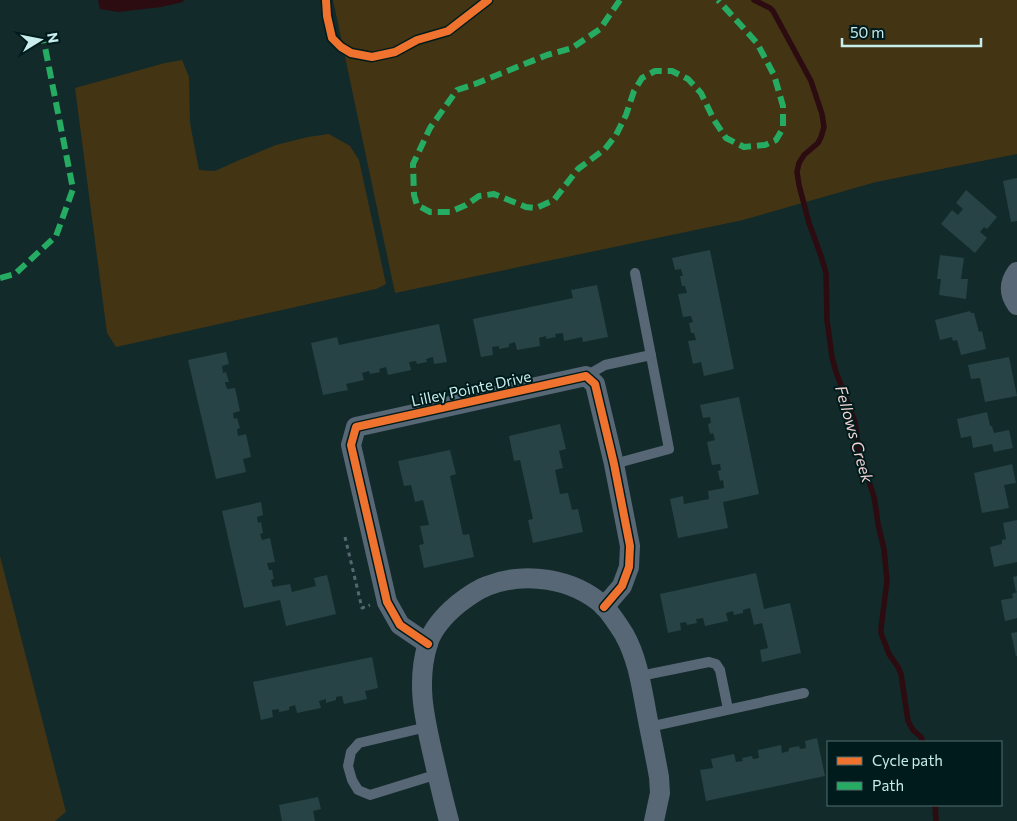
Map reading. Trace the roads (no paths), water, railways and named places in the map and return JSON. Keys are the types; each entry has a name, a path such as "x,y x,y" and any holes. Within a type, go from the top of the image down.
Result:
{"street":[{"path":"1017,272 1012,280 1011,288 1017,305"},
{"path":"586,376 595,384 614,464 630,546 629,567 622,586 604,607"},
{"name":"Lilley Pointe Drive","path":"428,644 400,624 387,602 351,445 356,427 586,376"},
{"path":"449,821 424,712 422,672 428,644 432,634 443,619 467,597 487,586 507,581 544,578 566,583 586,593 604,607 634,654 659,777 660,793 654,821"}],"lane":[{"path":"614,464 669,449 635,272"},
{"path":"586,376 605,365 651,355"},
{"path":"640,676 709,662 716,664 720,670 728,709"},
{"path":"649,727 804,693"},
{"path":"427,727 359,744 351,752 348,766 352,780 358,790 370,795 438,774"}],"waterway":[{"name":"Fellows Creek","path":"754,0 773,11 811,81 822,114 824,127 821,137 818,143 804,155 799,163 797,172 799,185 809,223 826,273 827,320 832,357 855,422 859,451 874,497 884,549 887,581 881,633 889,654 901,674 908,721 923,741"},
{"name":"Fellows Creek","path":"935,806 936,821"}]}
